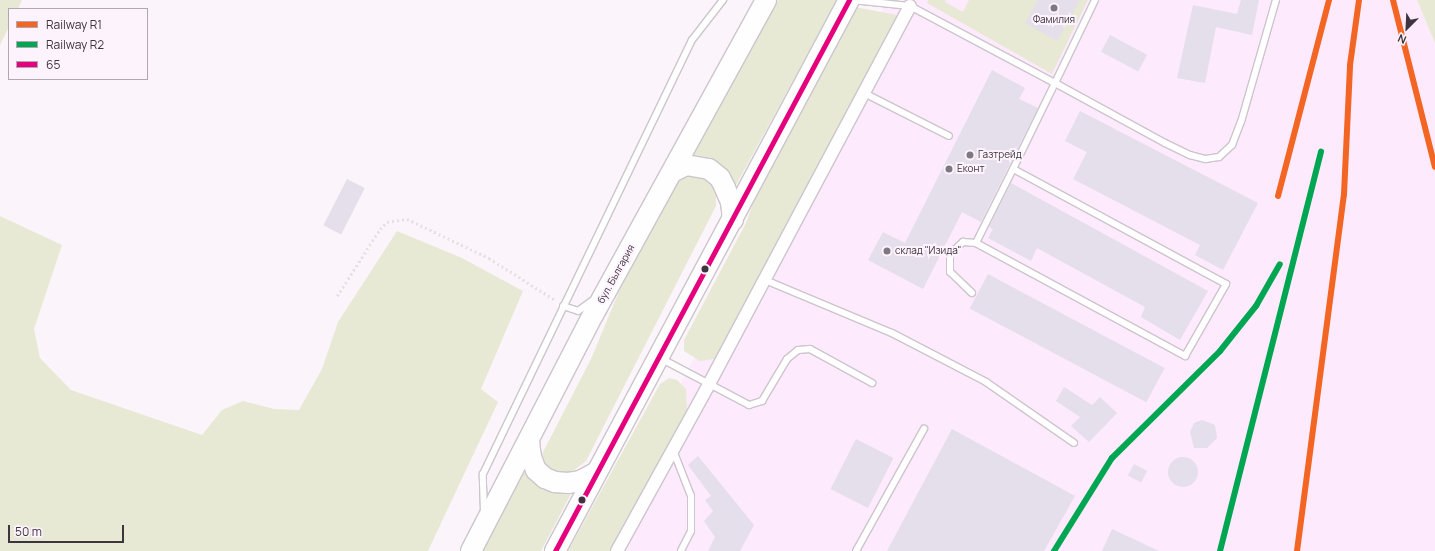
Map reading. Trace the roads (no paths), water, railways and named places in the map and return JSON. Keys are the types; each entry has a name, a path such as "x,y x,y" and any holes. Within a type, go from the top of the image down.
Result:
{"highway":[{"name":"бул. България","path":"471,551 615,276 766,0"},
{"path":"555,551 851,0"},
{"path":"672,172 686,165 709,169 720,178 725,188 731,202 733,220"},
{"path":"529,441 531,457 536,470 545,478 555,482 568,483 580,481 597,472"}],"street":[{"path":"617,551 765,280 912,3"}],"lane":[{"path":"484,526 483,474 692,40 723,0"},
{"path":"851,0 912,3 1055,83 1190,155 1205,159 1219,158 1232,145 1241,122 1276,0"},
{"path":"976,243 1095,0"},
{"path":"864,93 949,136"},
{"path":"972,293 950,272 950,254 963,242 976,243 1185,356 1226,284 1013,169"},
{"path":"563,306 578,311 587,306 615,276"},
{"path":"765,280 892,333 986,382 1074,443"},
{"path":"659,358 749,405 762,401 787,359 798,350 810,349 872,383"},
{"path":"856,551 924,429"},
{"path":"673,449 690,496 691,531 681,551"}],"rail line":[{"name":"R1","path":"1278,196 1329,0"},
{"name":"R1","path":"1297,551 1344,194 1350,65 1359,0"},
{"name":"R1","path":"1393,0 1435,167"},
{"name":"R2","path":"1220,551 1321,152"},
{"name":"R2","path":"1054,551 1112,458 1220,351 1256,306 1280,264"}],"place":[{"name":"Фамилия","path":"1054,8"},
{"name":"Газтрейд","path":"970,155"},
{"name":"Еконт","path":"949,169"},
{"name":"склад \"Изида\"","path":"887,251"}]}
